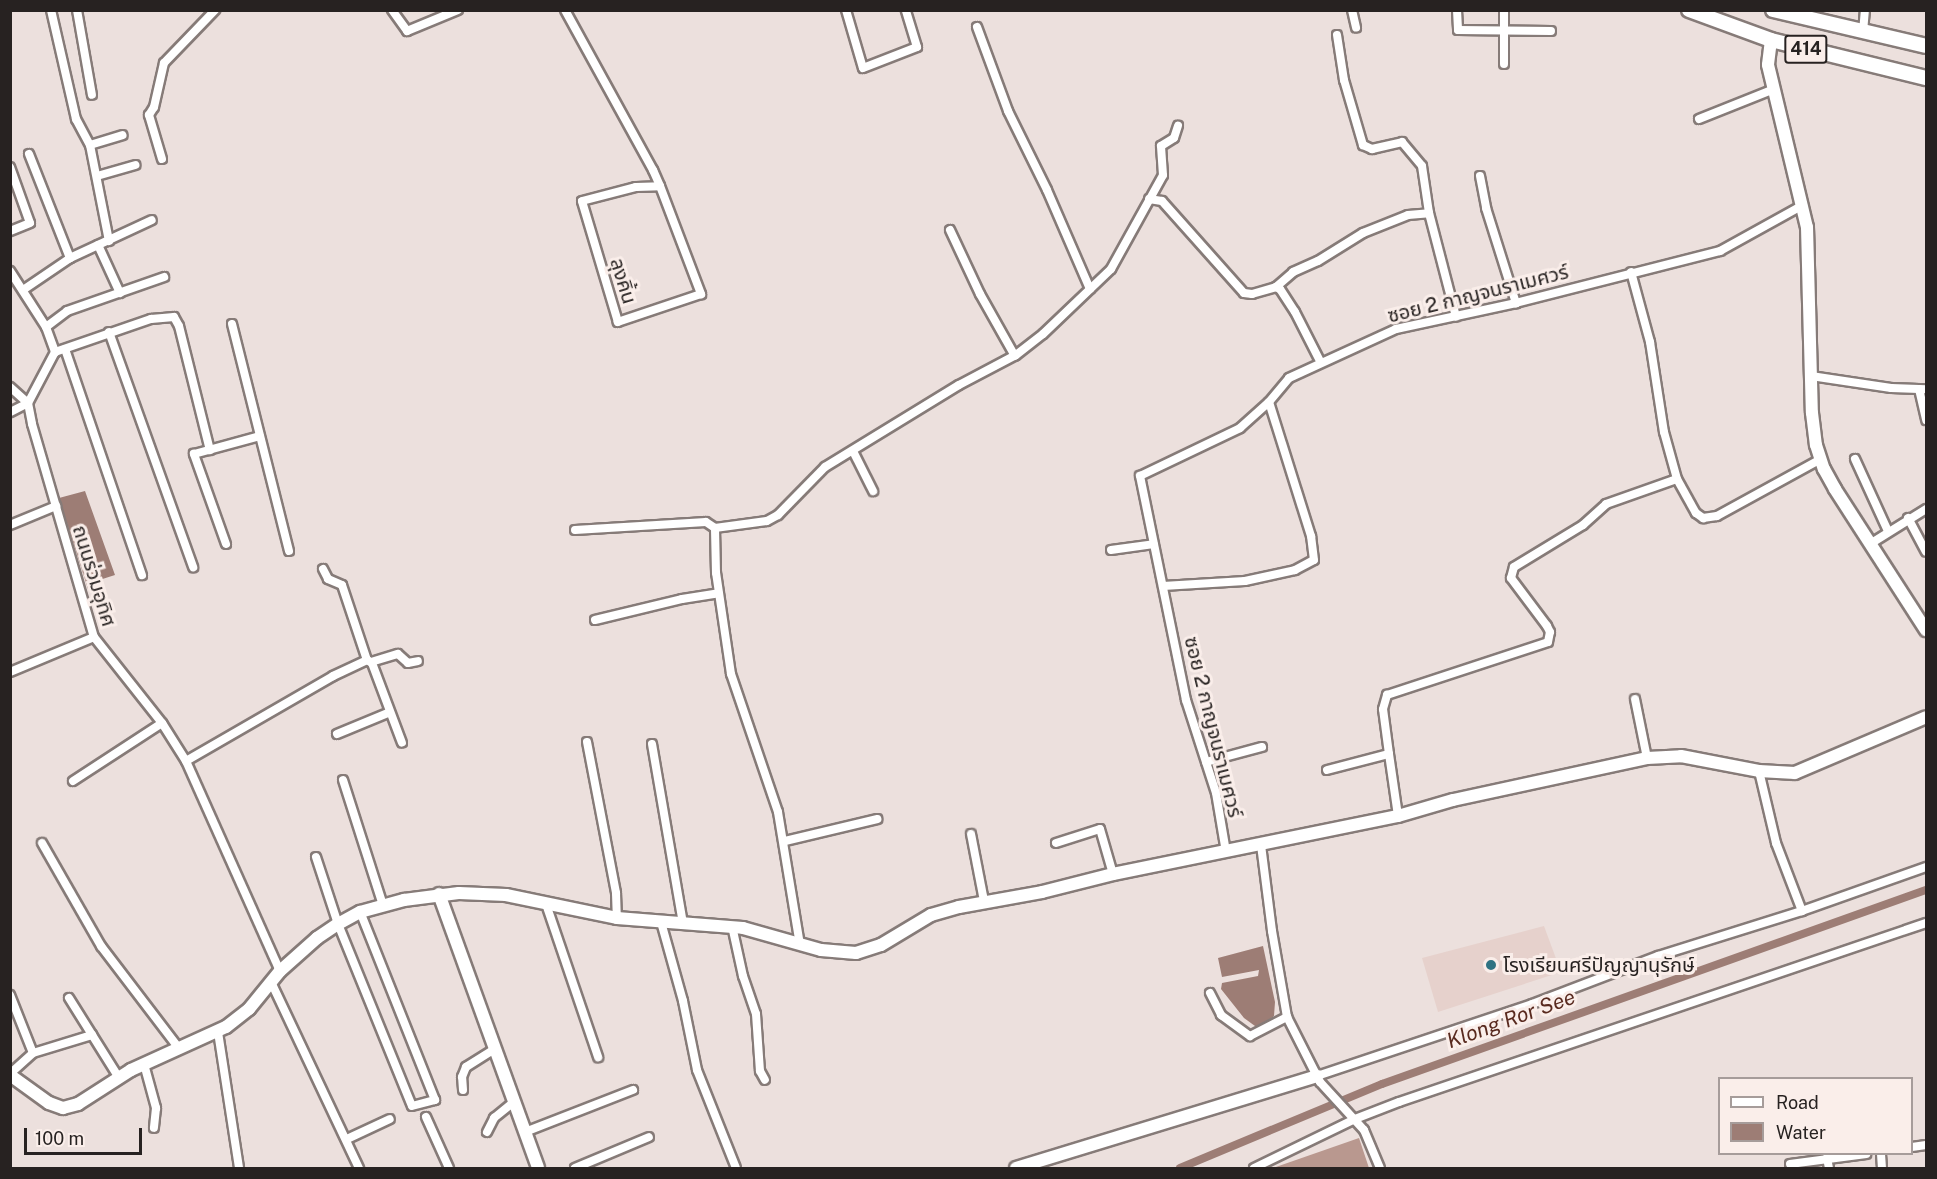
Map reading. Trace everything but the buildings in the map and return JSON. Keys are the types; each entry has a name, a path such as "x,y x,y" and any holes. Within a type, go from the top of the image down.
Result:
{"main road":[{"name":"414","path":"1689,10 1771,40 1926,78"},
{"name":"414","path":"1773,10 1926,46"}],"street":[{"path":"51,10 76,119 90,145 109,241"},
{"path":"77,10 92,95"},
{"path":"162,159 149,115 154,107 164,63 215,10"},
{"path":"392,10 407,31 458,10"},
{"name":"ลุงคิ้น","path":"565,10 634,132 660,186 701,294 618,322 582,201 636,187 660,186"},
{"path":"846,10 863,68 917,48 906,10"},
{"path":"1352,10 1356,28"},
{"path":"1457,10 1458,30 1551,31"},
{"path":"1504,10 1504,64"},
{"path":"1863,32 1865,10"},
{"path":"977,27 1008,111 1047,190 1090,289"},
{"path":"1337,35 1344,80 1362,144 1371,149 1400,141 1406,145 1422,166 1429,213 1456,317"},
{"path":"1771,40 1768,65 1803,205 1808,237 1813,428 1821,459 1835,489 1926,630"},
{"path":"1699,119 1774,89"},
{"path":"576,530 706,522 714,528 767,520 778,515 825,467 973,377 1015,356 1043,334 1108,273 1164,172 1161,146 1174,138 1178,126"},
{"path":"90,145 122,135"},
{"path":"28,154 70,258"},
{"path":"96,176 135,165"},
{"path":"10,167 30,223 10,231"},
{"path":"1480,176 1488,216 1516,303"},
{"path":"1149,198 1162,201 1244,293 1252,294 1276,287 1293,272 1318,261 1371,229 1408,215 1429,213"},
{"name":"ซอย 2 กาญจนราเมศวร์","path":"1226,852 1216,793 1186,700 1140,477 1240,428 1269,402 1289,378 1396,329 1516,303 1725,250 1803,205"},
{"path":"23,290 70,258 152,220"},
{"path":"950,230 995,325 1015,356"},
{"path":"98,245 120,293"},
{"path":"10,271 46,327 55,352"},
{"path":"1631,272 1650,342 1662,424 1677,479 1696,513 1703,518 1712,518 1821,459"},
{"path":"46,327 67,311 164,277"},
{"path":"1276,287 1283,292 1295,312 1321,363"},
{"path":"10,412 28,403 55,352 109,332 168,316 176,318 210,450"},
{"path":"232,324 290,551"},
{"path":"109,332 193,567"},
{"path":"65,348 142,575"},
{"path":"1811,376 1891,388 1923,389 1926,420"},
{"path":"10,387 28,403"},
{"path":"1163,586 1245,581 1295,570 1314,560 1311,536 1269,402"},
{"name":"ถนนร่วมอุทิศ","path":"28,403 32,424 94,637 162,723 186,761 280,971"},
{"path":"226,544 194,454 260,436"},
{"path":"853,451 873,491"},
{"path":"1855,459 1888,531"},
{"path":"1398,816 1383,710 1387,694 1548,642 1550,632 1547,626 1511,578 1511,572 1520,561 1583,525 1606,504 1677,479"},
{"path":"10,525 56,506"},
{"path":"1870,544 1908,518 1926,509"},
{"path":"1908,518 1926,552"},
{"path":"714,528 719,593 734,687 767,776 785,841 800,945"},
{"path":"1111,550 1154,544"},
{"path":"323,569 328,579 342,585 402,743"},
{"path":"595,620 682,599 719,593"},
{"path":"10,672 94,637"},
{"path":"186,761 333,676 369,661 397,654 408,663 418,661"},
{"path":"1635,699 1647,758"},
{"path":"337,734 390,712"},
{"path":"92,1035 33,1053 10,1074 49,1103 63,1108 78,1104 144,1064 178,1047 218,1032 249,1009 272,984 280,971 317,938 338,924 360,912 383,905 439,894 497,894 617,918 732,926 835,953 862,952 881,945 931,915 984,901 1042,892 1113,874 1398,816 1453,800 1647,758 1681,756 1758,771 1787,774 1801,772 1926,717"},
{"path":"73,781 162,723"},
{"path":"587,742 616,892 617,918"},
{"path":"652,744 683,924"},
{"path":"1206,762 1262,747"},
{"path":"1327,770 1389,754"},
{"path":"1758,771 1781,858 1802,911"},
{"path":"343,780 383,905"},
{"path":"785,841 877,819"},
{"path":"1056,843 1100,829 1113,874"},
{"path":"971,834 984,901"},
{"path":"42,843 101,946 178,1047"},
{"path":"1261,845 1272,932 1287,1017 1319,1079 1370,1140 1380,1168"},
{"path":"316,857 338,924 412,1106 435,1100 360,912"},
{"path":"1016,1168 1319,1079 1532,1004 1658,956 1802,911 1926,867"},
{"path":"439,894 538,1168"},
{"path":"546,904 598,1057"},
{"path":"661,922 683,1001 697,1070 736,1168"},
{"path":"1254,1168 1353,1117 1926,923"},
{"path":"732,926 743,976 756,1014 760,1071 765,1080"},
{"path":"272,984 359,1168"},
{"path":"1210,993 1221,1015 1250,1035 1287,1017"},
{"path":"10,995 33,1053"},
{"path":"69,998 119,1078"},
{"path":"218,1032 239,1168"},
{"path":"463,1090 462,1077 466,1067 495,1049"},
{"path":"144,1064 156,1108 154,1128"},
{"path":"525,1132 633,1090"},
{"path":"487,1132 494,1118 514,1102"},
{"path":"426,1117 449,1168"},
{"path":"347,1139 390,1119"},
{"path":"575,1168 649,1137"},
{"path":"1790,1164 1809,1157 1827,1158 1852,1155"},
{"path":"1827,1158 1829,1168"}],"shaded area":[{"name":"โรงเรียนศรีปัญญานุรักษ์","path":"1544,926 1561,972 1438,1012 1422,958"},
{"path":"1359,1138 1369,1168 1273,1168"}],"water":[{"path":"85,491 115,575 93,582 95,587 88,589 59,498"},
{"path":"1263,946 1275,1002 1274,1016 1262,1026 1255,1026 1244,1018 1221,989 1222,983 1258,976 1259,970 1222,977 1218,958"}],"waterway":[{"name":"Klong Ror See","path":"1180,1168 1382,1084 1926,890"}],"place":[{"name":"โรงเรียนศรีปัญญานุรักษ์","path":"1491,965"}]}
